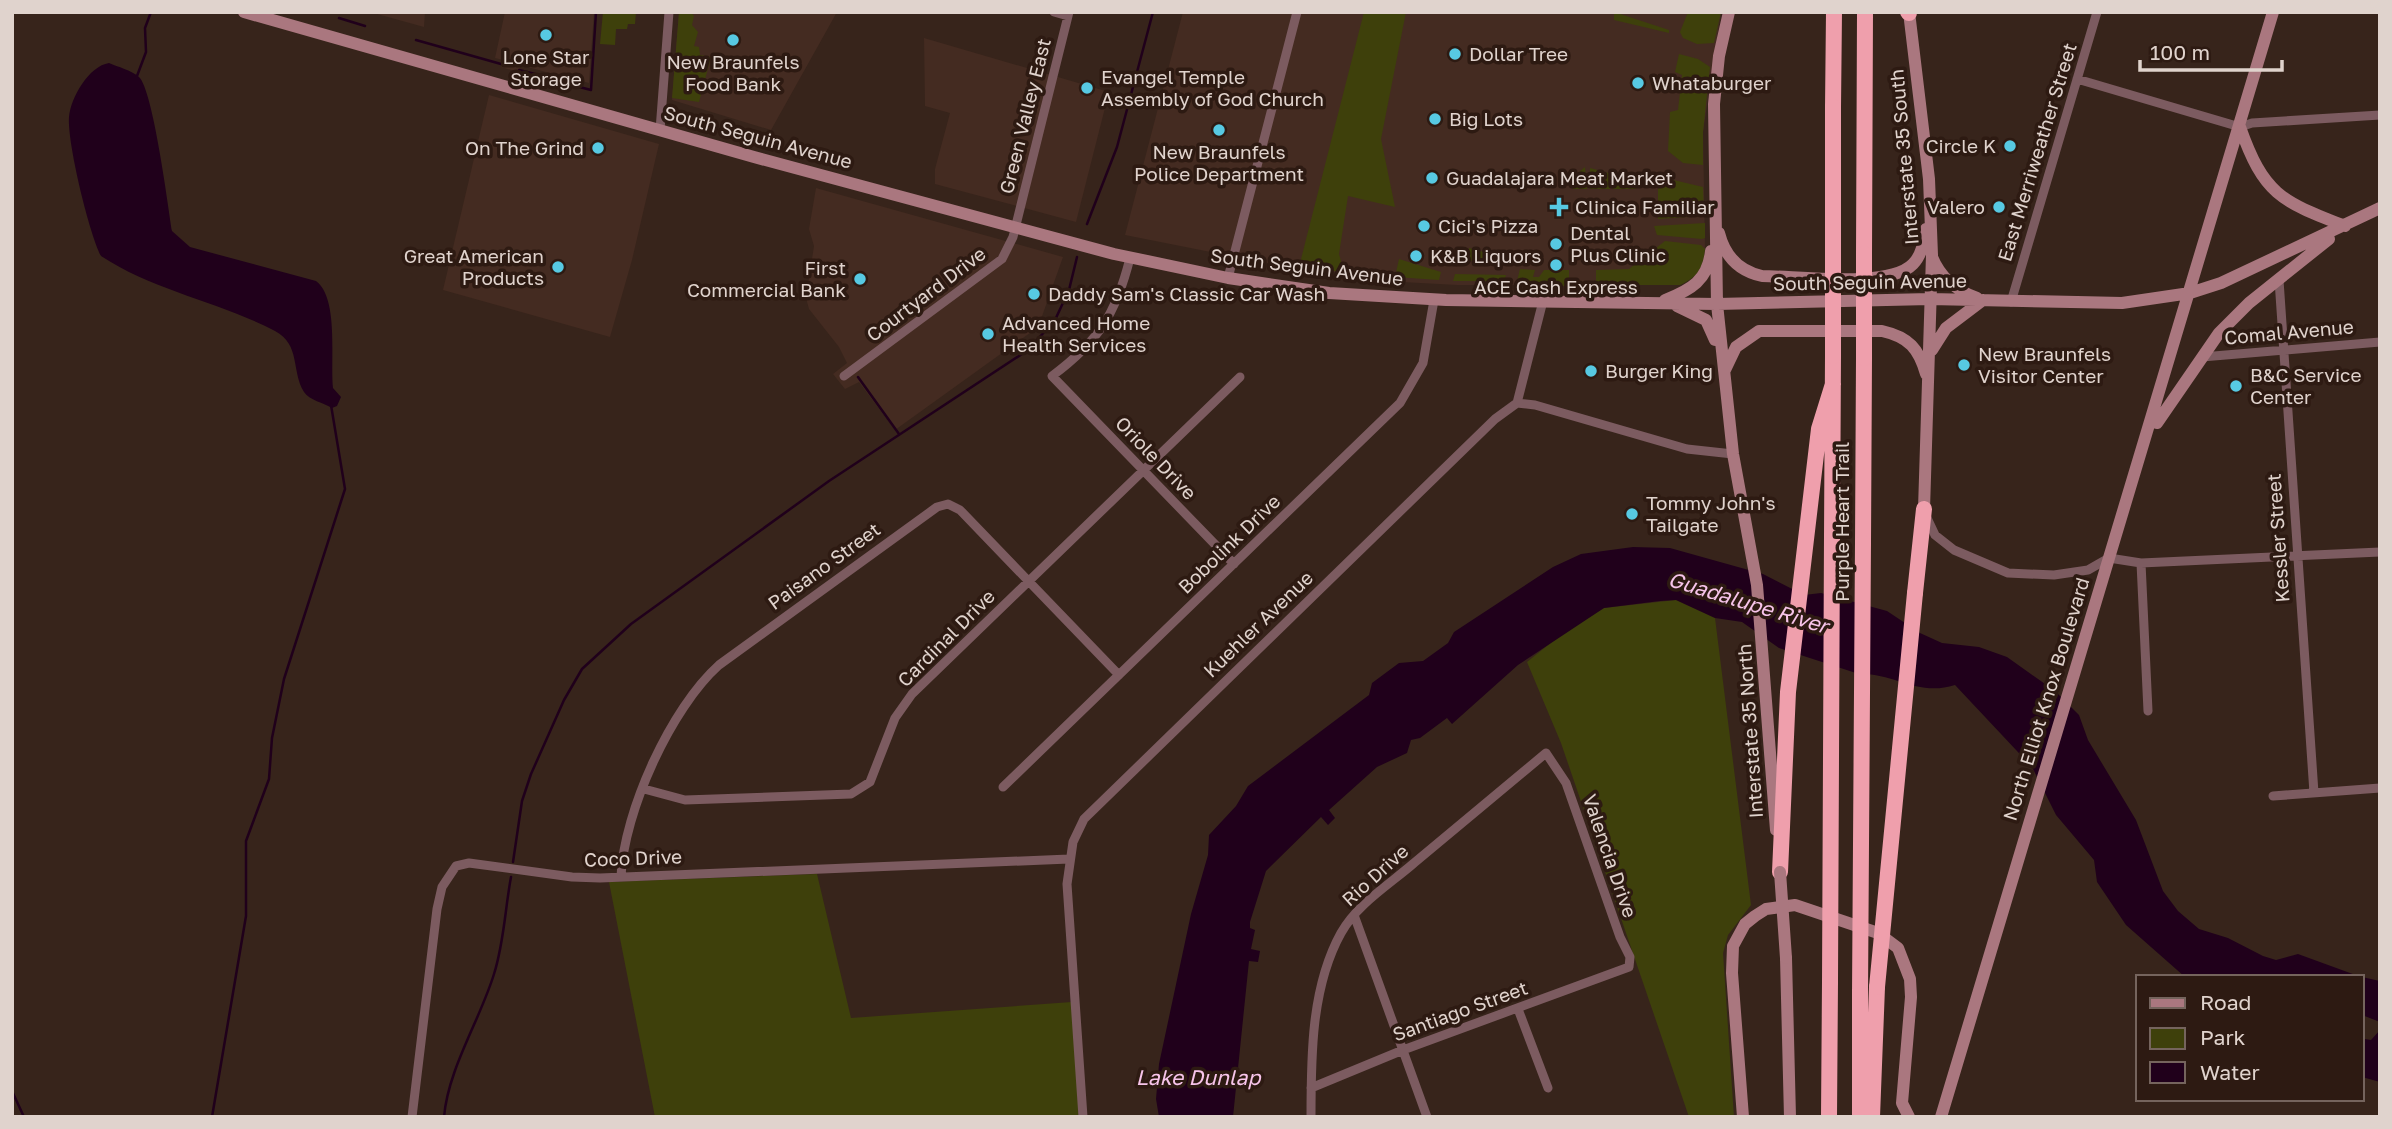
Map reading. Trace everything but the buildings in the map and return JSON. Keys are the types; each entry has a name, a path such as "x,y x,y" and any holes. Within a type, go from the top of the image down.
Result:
{"highway":[{"name":"Purple Heart Trail","path":"1860,1117 1865,12"},
{"name":"Purple Heart Trail","path":"1829,1117 1834,13"},
{"path":"1780,872 1788,692 1819,429 1833,384"},
{"path":"1872,1117 1877,987 1924,509"},
{"path":"1821,1117 1829,1045"}],"main road":[{"name":"South Seguin Avenue","path":"244,12 1014,228 1130,258 1228,278 1329,293 1433,300 1662,301 1717,304 1930,299 2122,303 2190,293 2250,271 2380,208"},
{"path":"1717,304 1714,104 1719,56 1729,12"},
{"name":"Interstate 35 South","path":"1910,12 1925,128 1930,211 1930,299"},
{"name":"North Elliot Knox Boulevard","path":"1941,1117 2273,12"},
{"path":"2146,441 2170,400 2202,357 2249,303 2345,226 2292,205 2277,194 2255,164 2240,127"},
{"path":"1715,219 1727,253 1735,264 1749,273 1762,276 1874,278 1899,273 1913,264 1921,251 1930,211"},
{"path":"1662,301 1691,289 1703,278 1709,264 1715,219"},
{"path":"1931,255 1937,268 1949,281 1963,292 1984,300"},
{"path":"1924,509 1930,299"},
{"path":"1930,353 1945,327 1984,300"},
{"path":"1662,301 1692,311 1706,320 1724,374"},
{"name":"Interstate 35 North","path":"1717,304 1732,454 1746,523 1764,659 1786,958 1790,1117"},
{"path":"1724,374 1735,347 1759,331 1882,331 1895,334 1916,347 1929,384"},
{"path":"1743,1117 1732,973 1733,946 1745,924 1755,916 1766,909 1795,905 1878,933 1898,948 1910,979 1902,1103 1909,1117"}],"street":[{"path":"660,130 669,12"},
{"path":"1054,12 1069,14"},
{"path":"1228,278 1297,12"},
{"name":"East Merriweather Street","path":"2011,302 2097,12"},
{"name":"Green Valley East","path":"1014,228 1069,14"},
{"path":"2077,79 2240,127 2252,123 2380,115"},
{"name":"Courtyard Drive","path":"844,376 998,264 1010,245 1014,228"},
{"name":"Oriole Drive","path":"1130,258 1119,298 1105,325 1087,348 1052,376 1234,564"},
{"name":"Kessler Street","path":"2278,280 2314,793"},
{"name":"Bobolink Drive","path":"1003,787 1406,396 1425,355 1433,300"},
{"path":"1543,300 1517,403 1535,405 1687,449 1732,454"},
{"name":"Comal Avenue","path":"2202,357 2380,342"},
{"name":"Cardinal Drive","path":"644,789 685,800 859,792 870,782 895,718 912,694 1240,377"},
{"name":"Kuehler Avenue","path":"1083,1117 1068,898 1069,859 1084,819 1495,419 1517,403"},
{"name":"Paisano Street","path":"621,876 624,845 644,789 677,713 707,676 937,507 948,505 958,508 1119,675"},
{"path":"1924,509 1929,526 1954,550 2008,573 2054,575 2088,570 2109,558 2141,563 2296,558 2380,552"},
{"path":"2141,563 2148,711"},
{"name":"Rio Drive","path":"1311,1117 1312,1046 1323,984 1341,932 1354,915 1546,753"},
{"name":"Valencia Drive","path":"1546,753 1564,777 1619,937 1630,957 1629,967 1623,971"},
{"path":"2273,796 2380,788"},
{"name":"Coco Drive","path":"412,1117 437,909 442,887 448,874 456,866 469,863 572,877 1069,859"},
{"path":"1354,915 1427,1117"},
{"name":"Santiago Street","path":"1311,1088 1403,1050 1623,971"},
{"path":"1518,1009 1548,1088"}],"shaded area":[{"path":"370,12 425,12 424,27"},
{"name":"Lone Star Storage","path":"505,12 594,12 589,83 566,77 563,85 547,80 549,73 521,65 518,72 501,67 503,60 495,58"},
{"path":"679,12 837,12 771,130 672,100"},
{"path":"1183,12 1721,12 1703,132 1705,249 1680,285 1457,285 1402,282 1256,261 1125,235"},
{"path":"924,38 1109,92 1076,222 935,184 935,169 950,113 925,106"},
{"path":"489,95 659,144 632,260 610,337 443,290"},
{"path":"816,188 1063,257 1040,322 1034,330 895,430 859,382 845,389 833,374 847,363 839,347 809,309 806,298 814,246 809,229"}],"green space":[{"path":"603,12 636,12 635,24 628,24 627,29 616,29 615,45 600,44"},
{"path":"679,12 691,12 694,16 692,25 698,32 694,46 699,47 700,55 711,57 699,102 672,98"},
{"path":"1364,12 1406,12 1381,139 1395,207 1348,196 1339,254 1344,272 1299,267"},
{"path":"1614,12 1669,30 1669,33 1614,20"},
{"path":"1688,12 1721,12 1714,43 1697,44 1683,38 1680,32"},
{"path":"1679,54 1698,59 1710,67 1703,132 1703,165 1683,163 1668,151 1670,112 1678,110 1682,75 1675,72"},
{"path":"1585,167 1587,189 1573,189 1573,177"},
{"path":"1590,168 1612,174 1610,189 1590,189"},
{"path":"1614,174 1637,180 1636,189 1613,189"},
{"path":"1665,178 1703,187 1704,216 1658,219 1658,182"},
{"path":"1705,223 1705,238 1702,239 1657,235 1654,226"},
{"path":"1665,241 1701,245 1705,249 1701,267 1691,279 1680,285 1596,285 1596,270 1629,269"},
{"path":"1469,248 1510,259 1467,261"},
{"path":"1399,259 1441,272 1439,280 1395,277"},
{"path":"1520,269 1535,270 1533,277 1539,277 1544,270 1569,270 1569,281 1564,286 1523,285 1517,281"},
{"path":"1455,274 1506,275 1504,281 1453,281"},
{"path":"1676,600 1715,618 1751,905 1728,935 1723,953 1734,1117 1689,1117 1561,743 1527,662 1563,633 1604,608"},
{"path":"817,874 851,1018 1072,1002 1079,1117 655,1117 609,882"}],"water":[{"path":"109,63 136,75 144,86 155,125 172,231 190,247 316,281 323,289 331,315 333,388 341,397 337,406 332,408 306,395 300,384 289,343 275,331 143,278 101,256 80,187 71,146 69,117 73,101 82,84 95,70"},
{"name":"Lake Dunlap","path":"1633,547 1670,548 1763,574 1804,595 1821,593 1887,611 1920,633 1942,643 1979,647 2007,657 2055,691 2079,715 2088,740 2136,820 2163,891 2178,911 2199,929 2228,938 2263,956 2276,960 2298,954 2356,975 2183,975 2126,925 2097,882 2094,860 2056,815 2032,767 1955,685 1942,688 1918,687 1884,677 1859,674 1779,648 1742,622 1715,618 1676,600 1660,601 1604,608 1518,665 1452,724 1447,718 1420,738 1411,740 1407,753 1377,767 1329,810 1335,818 1328,825 1321,817 1266,871 1250,922 1250,928 1255,930 1251,949 1260,951 1258,962 1249,961 1233,1117 1159,1117 1156,1099 1159,1064 1191,914 1208,855 1209,835 1236,806 1248,786 1369,695 1372,683 1399,663 1423,661 1448,643 1454,632 1553,567 1581,554"},
{"path":"2364,977 2380,981 2380,1022 2364,1016"},
{"path":"2380,1030 2380,1082 2364,1078 2364,1037 2371,1040"}],"waterway":[{"path":"137,76 146,52 145,28 151,12"},
{"path":"564,83 591,90 596,12"},
{"path":"1087,224 1117,147 1153,12"},
{"path":"339,18 365,26"},
{"path":"416,40 501,64"},
{"path":"519,70 547,77"},
{"path":"513,862 522,801 531,774 564,700 582,669 631,624 829,481 1028,350 1055,320 1069,290 1077,257"},
{"path":"858,377 899,434"},
{"path":"212,1117 246,916 246,841 269,779 272,738 284,679 345,489 331,405"},
{"path":"444,1117 458,1063 497,962 511,877"},
{"path":"12,1091 24,1117"}],"place":[{"name":"Lone Star Storage","path":"546,35"},
{"name":"New Braunfels Food Bank","path":"733,40"},
{"name":"Dollar Tree","path":"1455,54"},
{"name":"Whataburger","path":"1638,83"},
{"name":"Evangel Temple Assembly of God Church","path":"1087,88"},
{"name":"Big Lots","path":"1435,119"},
{"name":"New Braunfels Police Department","path":"1219,130"},
{"name":"Circle K","path":"2010,146"},
{"name":"On The Grind","path":"598,148"},
{"name":"Guadalajara Meat Market","path":"1432,178"},
{"name":"Clinica Familiar","path":"1559,207"},
{"name":"Valero","path":"1999,207"},
{"name":"Cici's Pizza","path":"1424,226"},
{"name":"Dental Plus Clinic","path":"1556,244"},
{"name":"K&B Liquors","path":"1416,256"},
{"name":"ACE Cash Express","path":"1556,265"},
{"name":"Great American Products","path":"558,267"},
{"name":"First Commercial Bank","path":"860,279"},
{"name":"Daddy Sam's Classic Car Wash","path":"1034,294"},
{"name":"Advanced Home Health Services","path":"988,334"},
{"name":"New Braunfels Visitor Center","path":"1964,365"},
{"name":"Burger King","path":"1591,371"},
{"name":"B&C Service Center","path":"2236,386"},
{"name":"Tommy John's Tailgate","path":"1632,514"}],"water label":[{"name":"Guadalupe River","path":"1748,603"}]}
